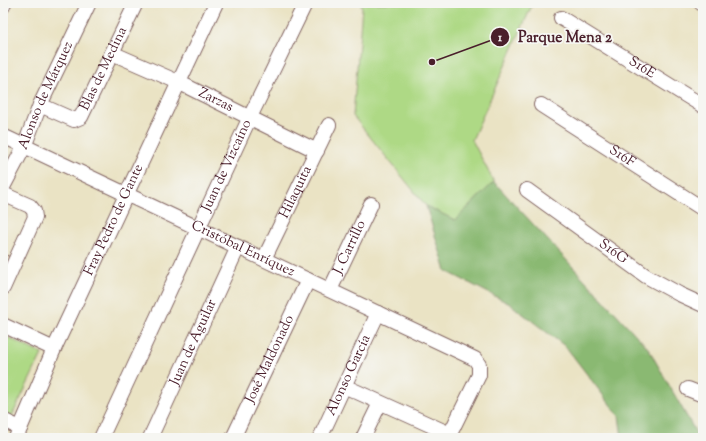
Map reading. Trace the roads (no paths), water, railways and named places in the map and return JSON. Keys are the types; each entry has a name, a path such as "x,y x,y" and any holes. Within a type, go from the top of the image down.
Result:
{"street":[{"name":"Alonso de Márquez","path":"3,187 24,146 40,105 89,3"},
{"name":"Blas de Medina","path":"40,105 74,120 81,117 136,3"},
{"name":"Fray Pedro de Gante","path":"18,433 54,349 216,3"},
{"name":"Juan de Vizcaíno","path":"101,438 250,117 305,4"},
{"name":"S16E","path":"561,18 703,106"},
{"name":"Zarzas","path":"112,53 178,82 317,151"},
{"name":"S16F","path":"541,105 701,203"},
{"name":"Hilaquita","path":"264,259 329,125"},
{"name":"Cristóbal Enríquez","path":"3,136 475,359 480,365 479,375 449,436"},
{"name":"S16G","path":"527,190 646,276 703,305"},
{"path":"3,194 30,206 34,211 35,217 3,288"},
{"name":"J. Carrillo","path":"330,290 371,204"},
{"name":"Juan de Aguilar","path":"150,438 238,247"},
{"name":"José Maldonado","path":"233,438 308,280"},
{"name":"Alonso García","path":"320,438 378,313"},
{"path":"3,325 54,349"},
{"path":"344,386 449,436"},
{"path":"688,389 703,395"},
{"path":"363,438 380,402"},
{"path":"3,420 18,433"}],"place":[{"name":"Parque Mena 2","path":"432,62"}]}
